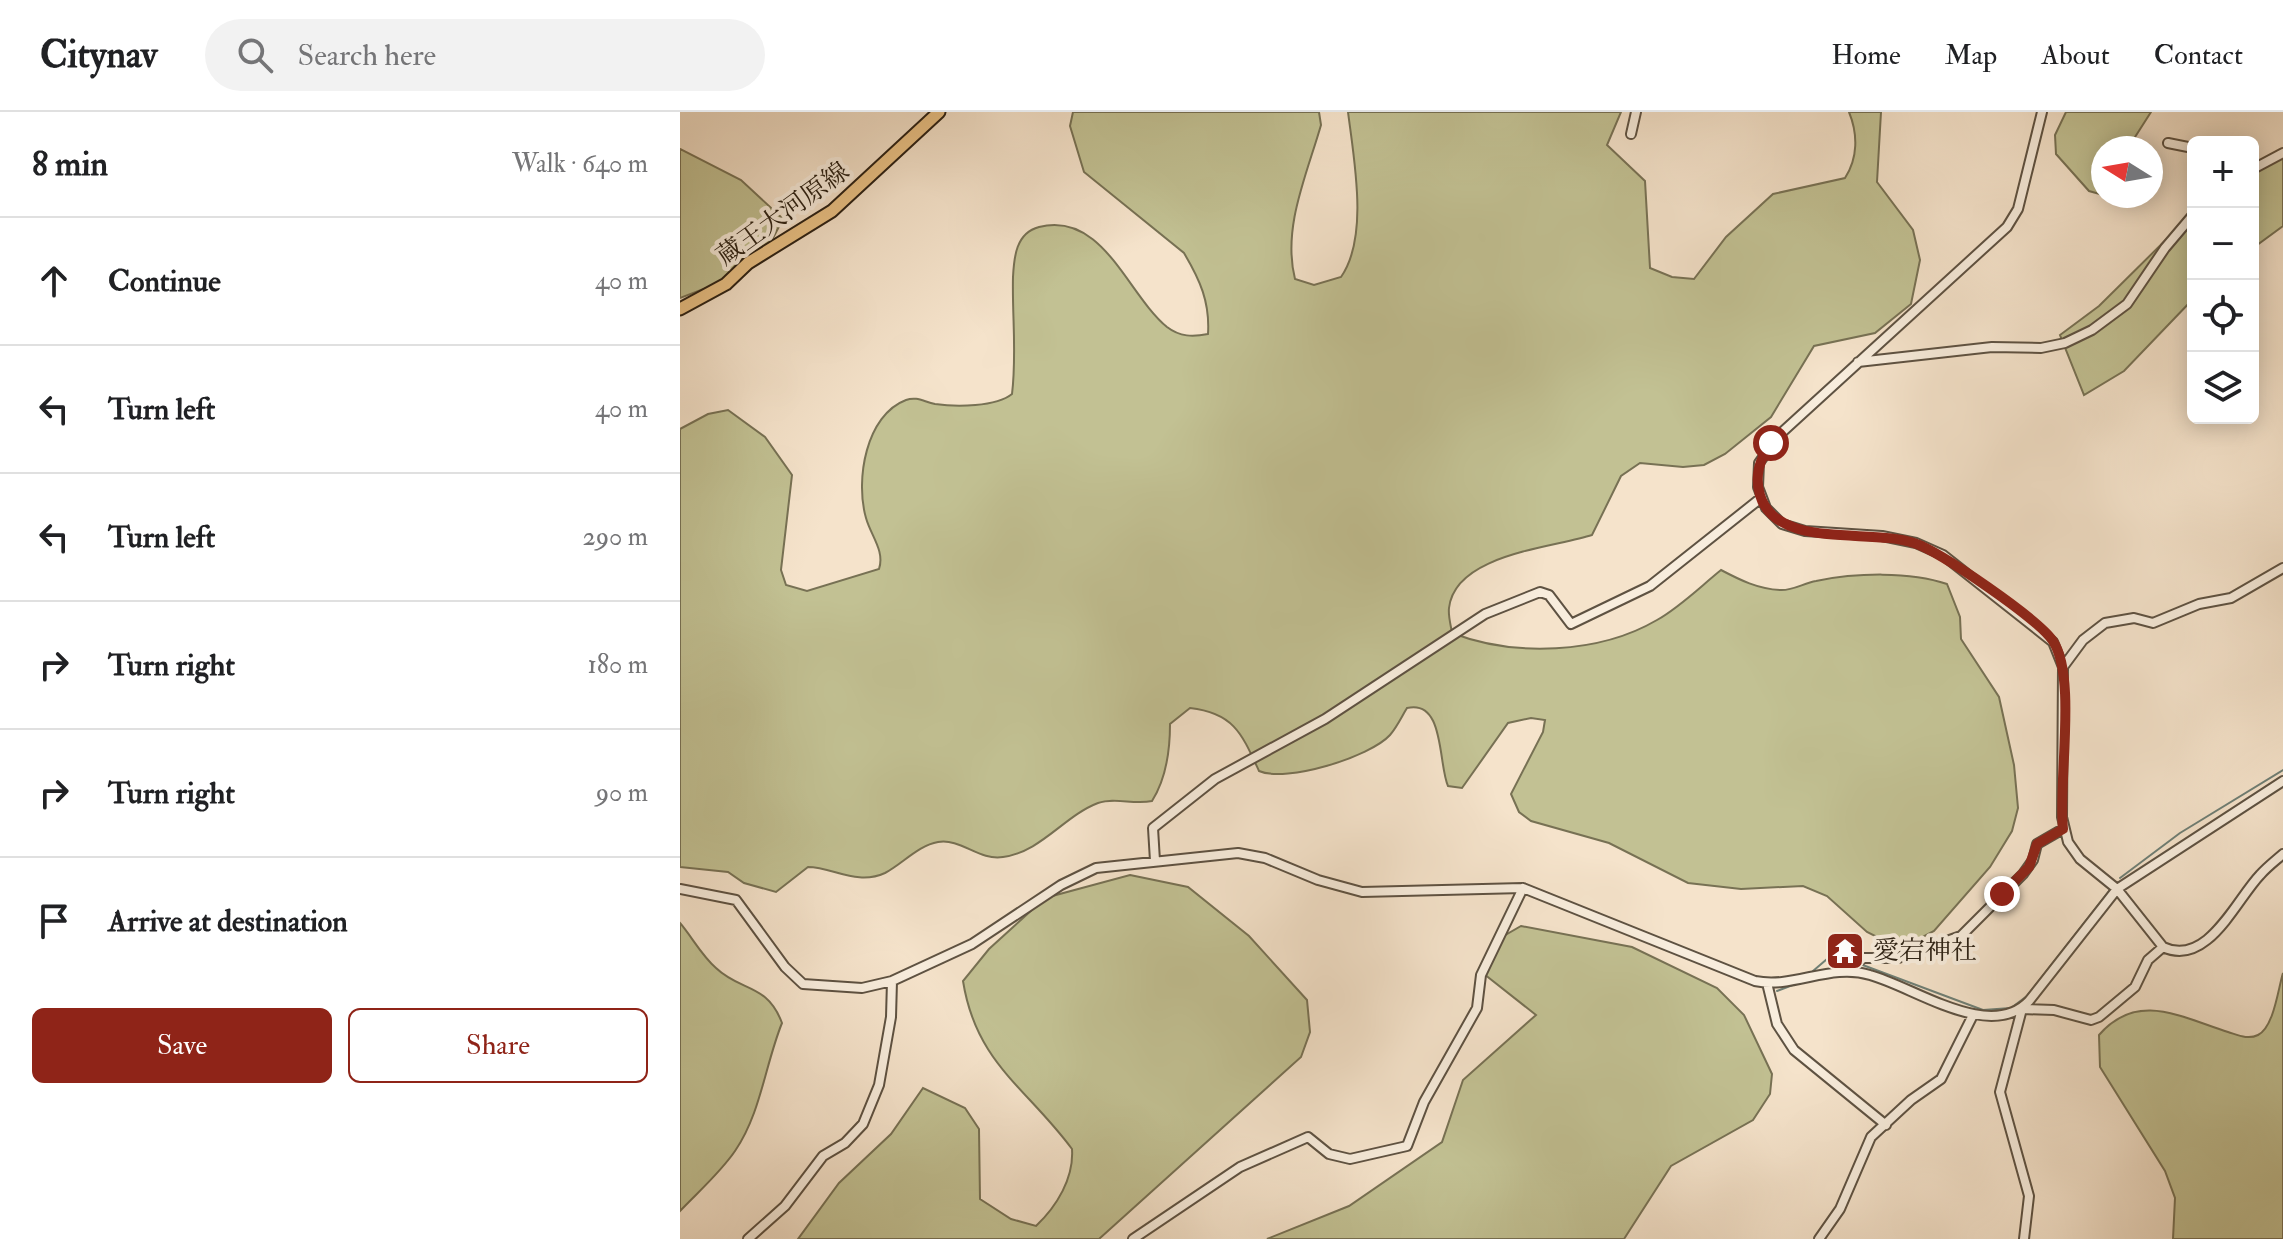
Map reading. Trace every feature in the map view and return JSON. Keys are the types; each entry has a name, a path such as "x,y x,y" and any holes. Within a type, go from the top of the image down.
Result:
{"main road":[{"name":"蔵王大河原線","path":"680,309 726,284 748,263 832,211 939,112"}],"street":[{"path":"1631,134 1636,112"},
{"path":"2042,112 2018,209 2007,227 1779,435 1764,453 1758,475 1761,498 1773,516 1792,529 1882,536 1916,543 1943,555 2046,633 2063,667 2063,829 2080,859 2117,889 2163,947 2186,950 2204,941 2227,919 2260,875 2283,854"},
{"path":"2168,143 2187,147"},
{"path":"2259,166 2283,153"},
{"path":"1857,362 1992,347 2041,348 2065,343 2092,330 2127,304 2165,248 2187,222"},
{"path":"1155,861 1153,828 1215,779 1325,719 1472,622 1528,594 1540,592 1549,595 1571,624 1650,586 1761,498"},
{"path":"2063,667 2083,640 2105,623 2134,618 2153,623 2170,618 2199,604 2231,598 2283,568"},
{"path":"2024,1239 2029,1196 2000,1092 2022,1009 2117,889 2283,781"},
{"path":"1844,970 1857,962 1898,958 1961,936 2023,874 2033,860 2037,844 2063,829"},
{"path":"680,889 736,900 785,967 803,984 862,988 892,981 972,944 1096,868 1225,852 1249,854 1318,880 1362,892 1523,888 1739,976 1767,983 1844,970 1871,975 1973,1015 1997,1017 2022,1009 2054,1010 2091,1020 2099,1017 2135,987 2148,960 2163,947"},
{"path":"1133,1239 1240,1167 1308,1137 1329,1154 1350,1159 1407,1146 1424,1102 1477,1008 1481,975 1523,888"},
{"path":"748,1239 785,1206 823,1156 845,1143 863,1124 879,1085 891,1017 892,981"},
{"path":"1767,983 1777,1024 1794,1050 1886,1125"},
{"path":"1819,1239 1840,1209 1871,1137 1911,1100 1941,1079 1973,1015"}],"shaded area":[{"path":"1073,112 1319,112 1321,125 1298,201 1292,240 1295,279 1314,285 1341,277 1355,241 1356,175 1348,112 1621,112 1607,145 1645,181 1650,268 1672,277 1694,279 1726,237 1773,194 1845,178 1855,146 1849,112 1881,112 1877,182 1913,230 1920,260 1911,304 1875,333 1814,346 1771,417 1725,454 1704,465 1683,467 1640,463 1621,476 1592,535 1508,556 1468,576 1455,590 1449,614 1452,633 1476,641 1502,646 1556,648 1609,640 1634,631 1674,609 1721,570 1757,586 1780,590 1816,581 1865,575 1900,575 1947,584 1960,617 1961,639 1999,697 2014,765 2018,808 2012,831 1990,867 1934,931 1917,940 1889,943 1867,932 1827,896 1803,886 1741,889 1688,883 1609,843 1531,821 1519,812 1511,794 1543,732 1545,720 1531,718 1508,723 1462,788 1448,786 1434,723 1428,713 1419,708 1407,708 1390,735 1365,752 1307,771 1272,774 1259,771 1241,736 1227,720 1190,708 1170,724 1166,764 1152,801 1098,803 1017,854 986,856 954,843 938,842 924,847 885,873 865,878 808,867 776,892 744,883 728,872 680,867 680,429 708,414 728,410 765,437 792,475 781,570 786,585 807,591 879,569 879,550 863,503 863,468 873,434 892,408 910,399 964,406 986,404 1012,394 1014,262 1021,240 1031,230 1061,225 1080,231 1112,259 1167,327 1187,335 1208,334 1203,292 1184,253 1084,172 1070,126"},
{"path":"2066,112 2151,112 2136,136 2091,136 2091,192 2056,154 2055,135"},
{"path":"680,149 741,180 783,219 762,259 727,280 680,298"},
{"path":"2283,150 2283,226 2259,244 2259,208 2259,166"},
{"path":"2187,219 2187,305 2124,371 2084,395 2060,335 2099,306"},
{"path":"1130,875 1188,887 1249,936 1307,1000 1310,1032 1301,1057 1099,1239 798,1239 839,1183 891,1134 923,1088 965,1108 979,1129 980,1199 1011,1219 1036,1226 1044,1218 1067,1181 1072,1149 991,1054 979,1033 963,981 989,949 1045,898"},
{"path":"680,923 711,963 725,976 761,994 776,1010 782,1023 757,1105 744,1136 723,1167 680,1211"},
{"path":"1521,926 1632,947 1717,988 1744,1015 1772,1074 1770,1094 1753,1120 1671,1166 1624,1239 1267,1239 1349,1206 1442,1142 1463,1080 1536,1015 1484,974 1502,937"},
{"path":"2283,973 2283,1239 2173,1239 2175,1198 2165,1171 2100,1067 2099,1035 2129,1014 2160,1011 2239,1036 2258,1035 2268,1024 2275,1007"}],"waterway":[{"path":"2120,878 2180,833 2283,770"},
{"path":"1860,964 1983,1010 2011,1008 2027,996 2109,891"},
{"path":"1813,971 1827,959 1855,960"},
{"path":"1777,991 1798,983"}],"place":[{"name":"愛宕神社","path":"1845,951"}],"route":[{"path":"1771,443 1759,463 1758,487 1766,508 1782,524 1805,531 1862,533 1916,543 1943,555 2046,633 2053,642 2063,667 2063,829 2037,844 2029,867 2002,894"}]}
